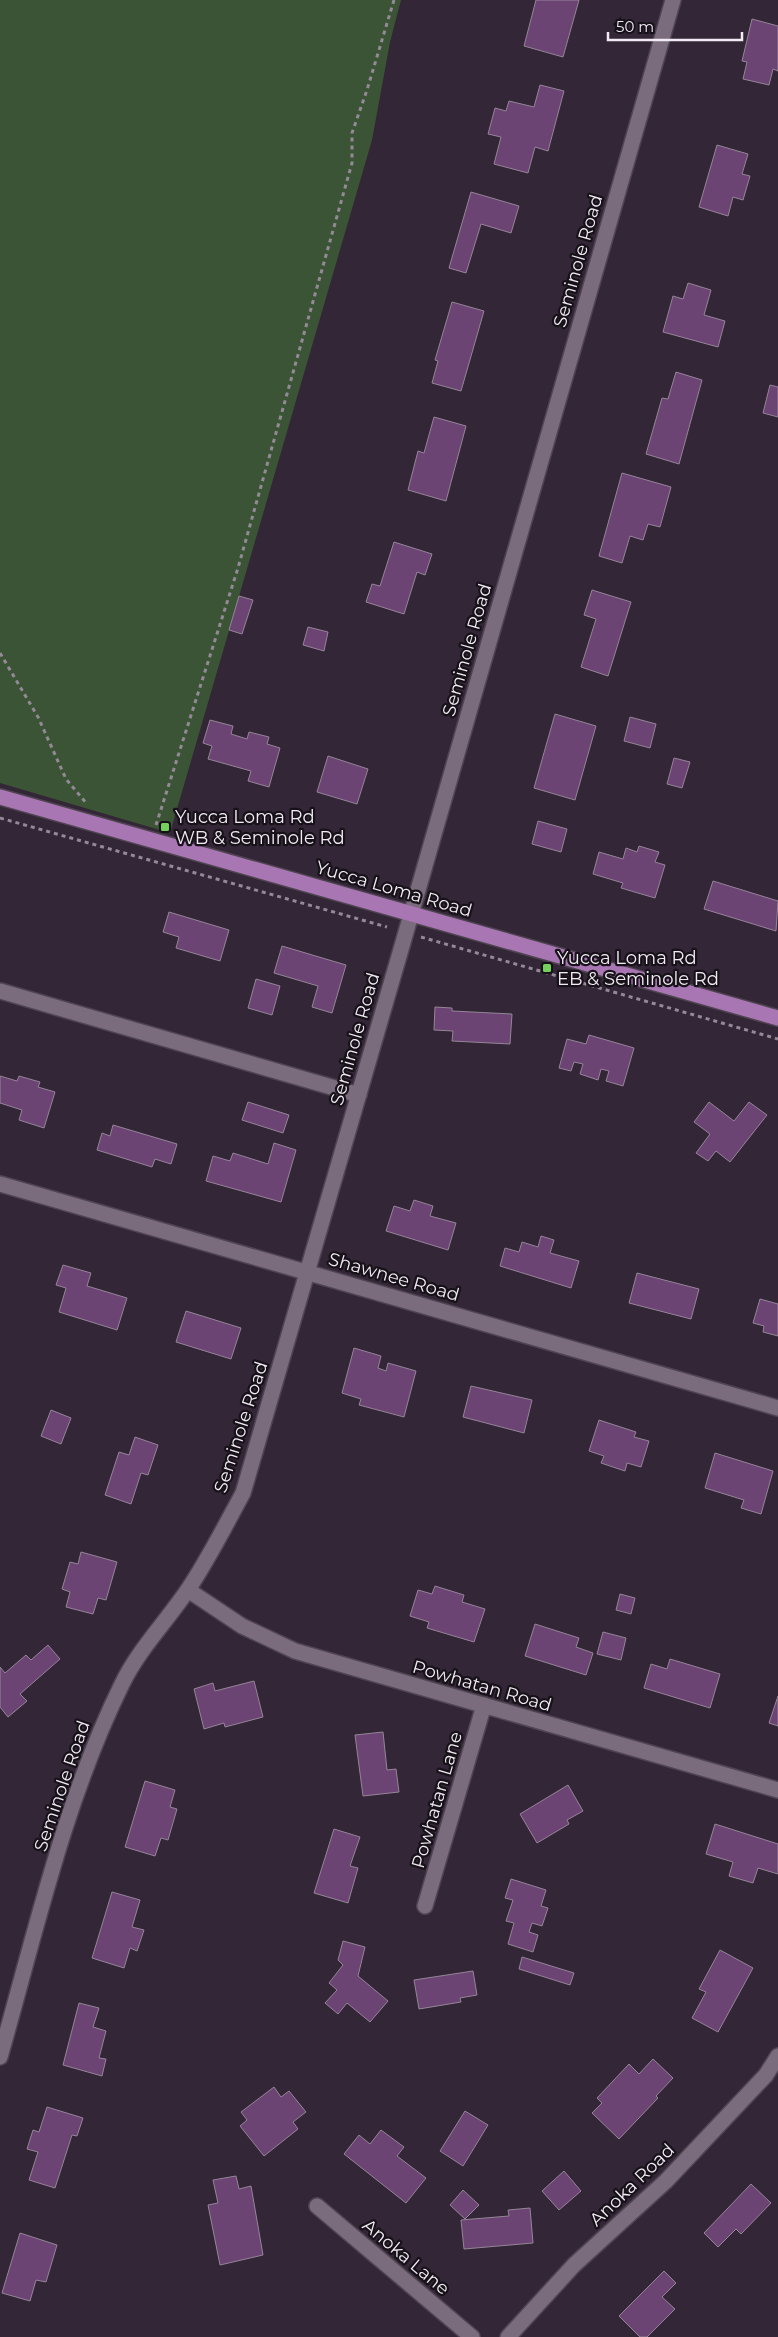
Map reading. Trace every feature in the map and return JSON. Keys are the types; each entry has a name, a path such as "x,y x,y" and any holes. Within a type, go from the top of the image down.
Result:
{"main road":[{"name":"Yucca Loma Road","path":"0,797 778,1018"}],"street":[{"name":"Seminole Road","path":"0,2057 70,1809 97,1737 123,1682 156,1629 188,1590 213,1550 242,1493 308,1272 672,0"},
{"path":"0,991 358,1095"},
{"name":"Shawnee Road","path":"0,1184 778,1408"},
{"name":"Powhatan Road","path":"188,1590 242,1626 295,1651 353,1670 484,1705 778,1790"},
{"name":"Powhatan Lane","path":"425,1906 484,1705"},
{"name":"Anoka Road","path":"508,2337 574,2265 666,2181 766,2075 778,2056"},
{"name":"Anoka Lane","path":"317,2206 472,2337"}],"path":[{"path":"151,840 238,568 352,163 352,132 367,90 394,0"},
{"path":"0,653 38,717 66,779 88,804"},
{"path":"0,818 387,927"},
{"path":"421,937 778,1039"}],"green space":[{"path":"0,0 401,0 390,42 372,140 170,833 0,783"}],"building":[{"path":"536,0 579,0 563,57 524,46"},
{"path":"752,19 778,26 778,71 773,69 769,85 743,79 747,62 742,61"},
{"path":"540,85 564,91 548,151 535,147 528,173 494,164 501,137 488,134 495,108 506,111 509,101 534,107"},
{"path":"717,145 748,154 742,174 750,176 743,200 733,197 728,216 699,207"},
{"path":"471,192 519,206 511,233 481,224 466,273 449,268"},
{"path":"688,283 711,290 704,315 725,321 718,347 663,332 673,296 683,299"},
{"path":"452,302 484,311 461,391 432,383 438,361 435,360"},
{"path":"676,372 702,380 679,464 646,454 662,398 668,399"},
{"path":"770,385 778,387 778,417 763,413"},
{"path":"434,417 466,426 446,501 408,490 418,451 424,453"},
{"path":"622,473 671,487 660,527 648,524 643,540 630,536 622,563 599,556"},
{"path":"394,542 432,554 425,575 417,572 404,614 366,602 372,584 380,586"},
{"path":"592,590 631,602 608,676 581,667 596,619 584,615"},
{"path":"239,596 253,600 242,634 229,630"},
{"path":"308,627 328,632 324,651 303,645"},
{"path":"555,714 596,726 575,800 534,788"},
{"path":"630,717 656,724 650,748 624,741"},
{"path":"210,720 233,726 231,734 247,739 249,732 269,737 267,744 280,748 269,787 248,781 251,771 208,759 212,746 203,743"},
{"path":"328,756 368,769 357,804 317,792"},
{"path":"674,758 690,762 682,788 667,784"},
{"path":"538,821 567,829 561,852 532,844"},
{"path":"639,846 659,852 655,862 665,865 655,898 621,888 623,883 593,874 599,852 623,859 626,848 637,852"},
{"path":"713,881 778,901 776,931 704,909"},
{"path":"169,912 229,930 220,961 176,948 179,937 163,932"},
{"path":"282,946 346,965 332,1013 312,1007 318,986 274,973"},
{"path":"256,979 280,986 272,1015 248,1008"},
{"path":"435,1007 452,1008 452,1011 512,1014 510,1044 452,1041 453,1031 434,1030"},
{"path":"589,1035 634,1048 623,1086 606,1081 609,1071 601,1069 598,1080 580,1074 583,1064 574,1062 571,1071 559,1068 567,1039 586,1044"},
{"path":"0,1076 17,1081 19,1076 40,1082 38,1087 55,1092 44,1128 19,1120 22,1110 0,1103"},
{"path":"248,1102 289,1115 283,1133 242,1120"},
{"path":"709,1102 734,1121 749,1102 767,1115 730,1162 716,1151 708,1161 696,1153 710,1134 694,1122"},
{"path":"113,1125 177,1144 171,1164 155,1159 152,1167 97,1150 102,1133 110,1136"},
{"path":"274,1143 296,1150 281,1202 206,1181 213,1156 230,1161 233,1153 268,1164"},
{"path":"414,1200 433,1206 430,1216 456,1223 448,1250 386,1231 394,1206 410,1211"},
{"path":"541,1236 554,1240 550,1253 579,1261 571,1288 500,1266 505,1248 519,1252 522,1242 538,1247"},
{"path":"63,1265 91,1273 87,1286 127,1298 117,1330 59,1312 66,1288 56,1285"},
{"path":"637,1273 699,1289 691,1319 629,1303"},
{"path":"760,1299 778,1304 778,1336 763,1332 764,1326 753,1323"},
{"path":"186,1311 241,1328 231,1359 176,1342"},
{"path":"354,1348 381,1356 378,1368 386,1371 388,1363 416,1371 404,1417 359,1405 361,1399 342,1393"},
{"path":"471,1386 532,1400 524,1433 463,1417"},
{"path":"51,1410 71,1418 61,1444 41,1436"},
{"path":"599,1420 636,1432 634,1437 649,1441 641,1467 627,1463 625,1471 601,1463 604,1456 589,1451"},
{"path":"135,1437 158,1445 148,1475 141,1473 131,1504 105,1495 119,1452 129,1455"},
{"path":"715,1453 773,1471 761,1514 741,1508 744,1500 705,1488"},
{"path":"81,1552 117,1562 106,1600 98,1598 93,1614 66,1607 70,1592 62,1589 70,1562 78,1564"},
{"path":"435,1586 464,1595 462,1602 485,1609 474,1642 427,1628 429,1622 410,1616 418,1590 432,1594"},
{"path":"620,1594 635,1598 631,1614 616,1610"},
{"path":"535,1624 579,1638 576,1647 593,1653 586,1675 525,1656"},
{"path":"603,1632 626,1638 621,1660 597,1654"},
{"path":"48,1645 60,1659 20,1694 27,1701 8,1717 0,1707 0,1667 5,1673 26,1655 31,1660"},
{"path":"670,1659 720,1674 710,1708 644,1688 651,1664 667,1669"},
{"path":"254,1681 263,1717 225,1727 224,1723 204,1729 194,1689 213,1683 215,1691"},
{"path":"778,1696 778,1726 769,1723"},
{"path":"383,1732 387,1770 396,1769 399,1792 363,1796 355,1735"},
{"path":"145,1781 175,1790 170,1807 177,1809 168,1840 161,1838 155,1856 125,1847"},
{"path":"568,1785 583,1811 567,1820 569,1824 537,1843 520,1814"},
{"path":"715,1824 778,1844 778,1874 758,1868 753,1883 729,1876 733,1862 706,1854"},
{"path":"334,1829 360,1837 350,1866 358,1868 348,1903 314,1893"},
{"path":"511,1879 546,1890 541,1906 548,1908 542,1926 532,1923 529,1932 538,1935 533,1952 508,1944 514,1923 506,1921 513,1900 505,1898"},
{"path":"112,1892 140,1900 132,1927 144,1930 137,1951 130,1948 124,1968 92,1958"},
{"path":"343,1941 365,1947 358,1976 388,2001 370,2022 347,2003 338,2014 325,2003 337,1990 329,1983 343,1965 338,1960"},
{"path":"720,1950 753,1968 718,2032 692,2018 706,1992 699,1989"},
{"path":"522,1957 574,1973 570,1985 519,1969"},
{"path":"473,1971 477,1995 460,1998 461,2002 419,2009 414,1980"},
{"path":"79,2003 99,2008 93,2027 106,2031 99,2058 106,2059 102,2076 63,2065"},
{"path":"653,2059 673,2078 656,2096 658,2098 619,2139 592,2113 602,2103 597,2098 629,2064 639,2074"},
{"path":"274,2087 281,2097 289,2091 306,2112 293,2122 298,2129 264,2156 240,2126 247,2120 241,2112"},
{"path":"47,2107 83,2118 77,2136 72,2135 55,2188 29,2180 38,2152 27,2149 33,2130 39,2132"},
{"path":"465,2111 488,2125 463,2166 440,2151"},
{"path":"381,2130 404,2147 397,2156 426,2178 406,2203 344,2154 359,2135 370,2144"},
{"path":"564,2171 581,2191 559,2210 542,2191"},
{"path":"236,2176 239,2189 251,2186 263,2255 220,2265 208,2205 218,2203 213,2180"},
{"path":"751,2184 771,2203 741,2234 736,2229 718,2247 704,2233"},
{"path":"463,2190 479,2205 465,2219 450,2205"},
{"path":"530,2208 533,2243 464,2249 461,2220 509,2216 508,2210"},
{"path":"20,2233 57,2245 46,2282 36,2280 30,2301 2,2293"},
{"path":"664,2271 676,2283 662,2297 675,2309 647,2337 640,2337 619,2316"}],"place":[{"name":"Yucca Loma Rd WB & Seminole Rd","path":"165,827"},
{"name":"Yucca Loma Rd EB & Seminole Rd","path":"547,968"}]}
